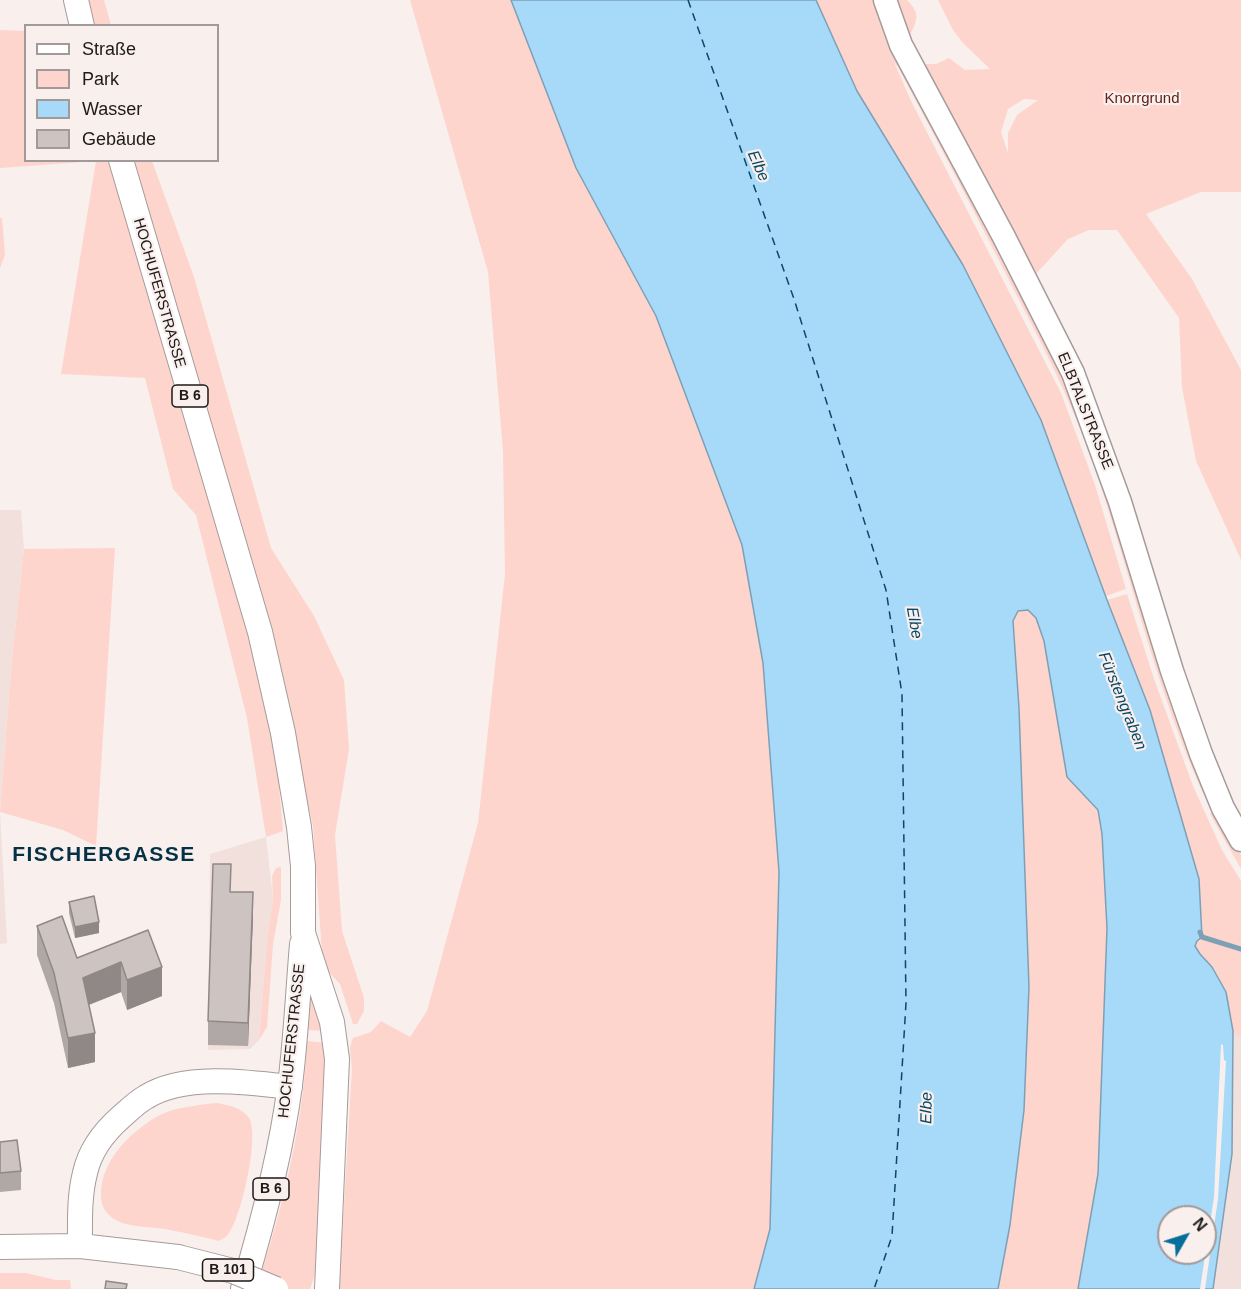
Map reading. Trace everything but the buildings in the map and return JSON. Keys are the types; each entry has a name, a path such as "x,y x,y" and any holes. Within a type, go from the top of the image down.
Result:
{"main road":[{"path":"76,0 82,24"},
{"name":"HOCHUFERSTRASSE","path":"122,162 260,632 283,733 299,827 303,866 303,933 290,1087 266,1213 243,1289"},
{"path":"303,933 332,1022 337,1059 327,1289"},
{"path":"80,1246 80,1198 85,1171 94,1147 115,1122 146,1096 176,1086 200,1083 254,1083 290,1087"},
{"name":"B 101","path":"0,1247 80,1246 178,1257 233,1271 276,1289"}],"street":[{"name":"ELBTALSTRASSE","path":"885,0 902,45 1073,373 1116,492 1172,671 1201,754 1223,808 1241,840"}],"shaded area":[{"path":"0,510 21,510 24,549 12,658 0,812"},
{"path":"0,812 7,943 0,944"},
{"path":"266,837 273,899 267,940 259,1040 250,1049 208,1050 210,854"},
{"path":"1233,1031 1241,1038 1241,1289 1213,1289 1217,1265 1232,1154"}],"green space":[{"path":"88,0 104,0 111,24 94,24"},
{"path":"410,0 511,0 576,168 656,316 742,545 763,663 779,872 770,1229 754,1289 339,1289 352,1069 350,1048 353,1038 371,1032 381,1021 410,1037 427,1011 478,823 505,574 503,451 488,272"},
{"path":"816,0 875,0 1065,373 1215,812 1241,855 1241,869 1210,814 1212,812 1176,726 1160,682 1091,457 1046,353 943,151 894,62 911,101 1061,393 1095,485 1126,589 1106,596 1041,420 963,265 857,91"},
{"path":"897,0 907,0 915,10 916,18 909,38"},
{"name":"Knorrgrund","path":"938,0 1241,0 1241,192 1201,192 1146,214 1192,279 1241,370 1241,560 1196,461 1182,387 1179,318 1117,230 1089,230 1068,239 1034,276 922,64 936,64 949,58 965,70 990,69 953,30","holes":["1024,99 1038,100 1017,115 1008,133 1008,153 1001,132 1008,109"]},
{"path":"0,30 24,31 24,162 84,162 0,168"},
{"path":"96,162 108,162 194,441 273,721 283,831 266,837 247,718 196,515 173,489 145,378 61,374"},
{"path":"132,162 152,162 194,277 271,548 314,616 344,680 349,749 335,835 342,931 364,998 364,1011 357,1024 353,1024 340,984 323,966 313,826 294,740"},
{"path":"0,218 2,218 5,255 0,268"},
{"path":"115,548 96,846 63,830 0,812 12,658 24,549"},
{"path":"1127,594 1154,679 1193,786 1222,850 1241,881 1241,1038 1233,1031 1226,992 1213,967 1195,946 1199,879 1150,710 1107,600"},
{"path":"1028,610 1036,617 1044,641 1067,777 1098,810 1102,834 1107,928 1098,1174 1078,1289 998,1289 1010,1225 1024,1110 1029,987 1019,708 1013,621 1018,611"},
{"path":"281,867 281,900 273,944 267,1027 259,1040 267,940 273,899 272,876 276,868"},
{"path":"309,985 325,1031 307,1030"},
{"path":"307,1041 327,1043 318,1266 310,1289 256,1289 275,1229 290,1166 301,1103"},
{"path":"216,1103 242,1111 249,1118 252,1128 251,1159 243,1196 227,1236 219,1241 170,1230 130,1225 115,1220 107,1213 101,1200 102,1181 106,1169 121,1146 140,1128 162,1114 182,1108"},
{"path":"0,1273 26,1273 56,1280 70,1280 71,1289 0,1289"}],"water":[{"name":"Elbe","path":"511,0 816,0 857,91 963,265 1041,420 1150,710 1199,879 1202,937 1195,946 1212,967 1226,992 1233,1031 1232,1154 1217,1261 1217,1205 1157,1205 1157,1265 1216,1265 1213,1289 1078,1289 1098,1174 1107,928 1102,834 1098,810 1067,777 1044,641 1036,618 1028,610 1018,611 1013,621 1019,708 1029,987 1024,1110 1010,1225 998,1289 754,1289 770,1229 779,872 763,663 742,545 656,316 576,168"}],"pier":[{"path":"1221,1044 1226,1061 1217,1206 1213,1205"},
{"path":"1204,1265 1208,1265 1205,1289 1200,1289"}],"waterway":[{"name":"Fürstengraben","path":"1200,932 1202,937 1241,949"}],"ferry route":[{"path":"688,0 794,299 886,590 902,694 906,1003 892,1236 874,1289"}],"district":[{"name":"FISCHERGASSE","path":"104,855"}]}
